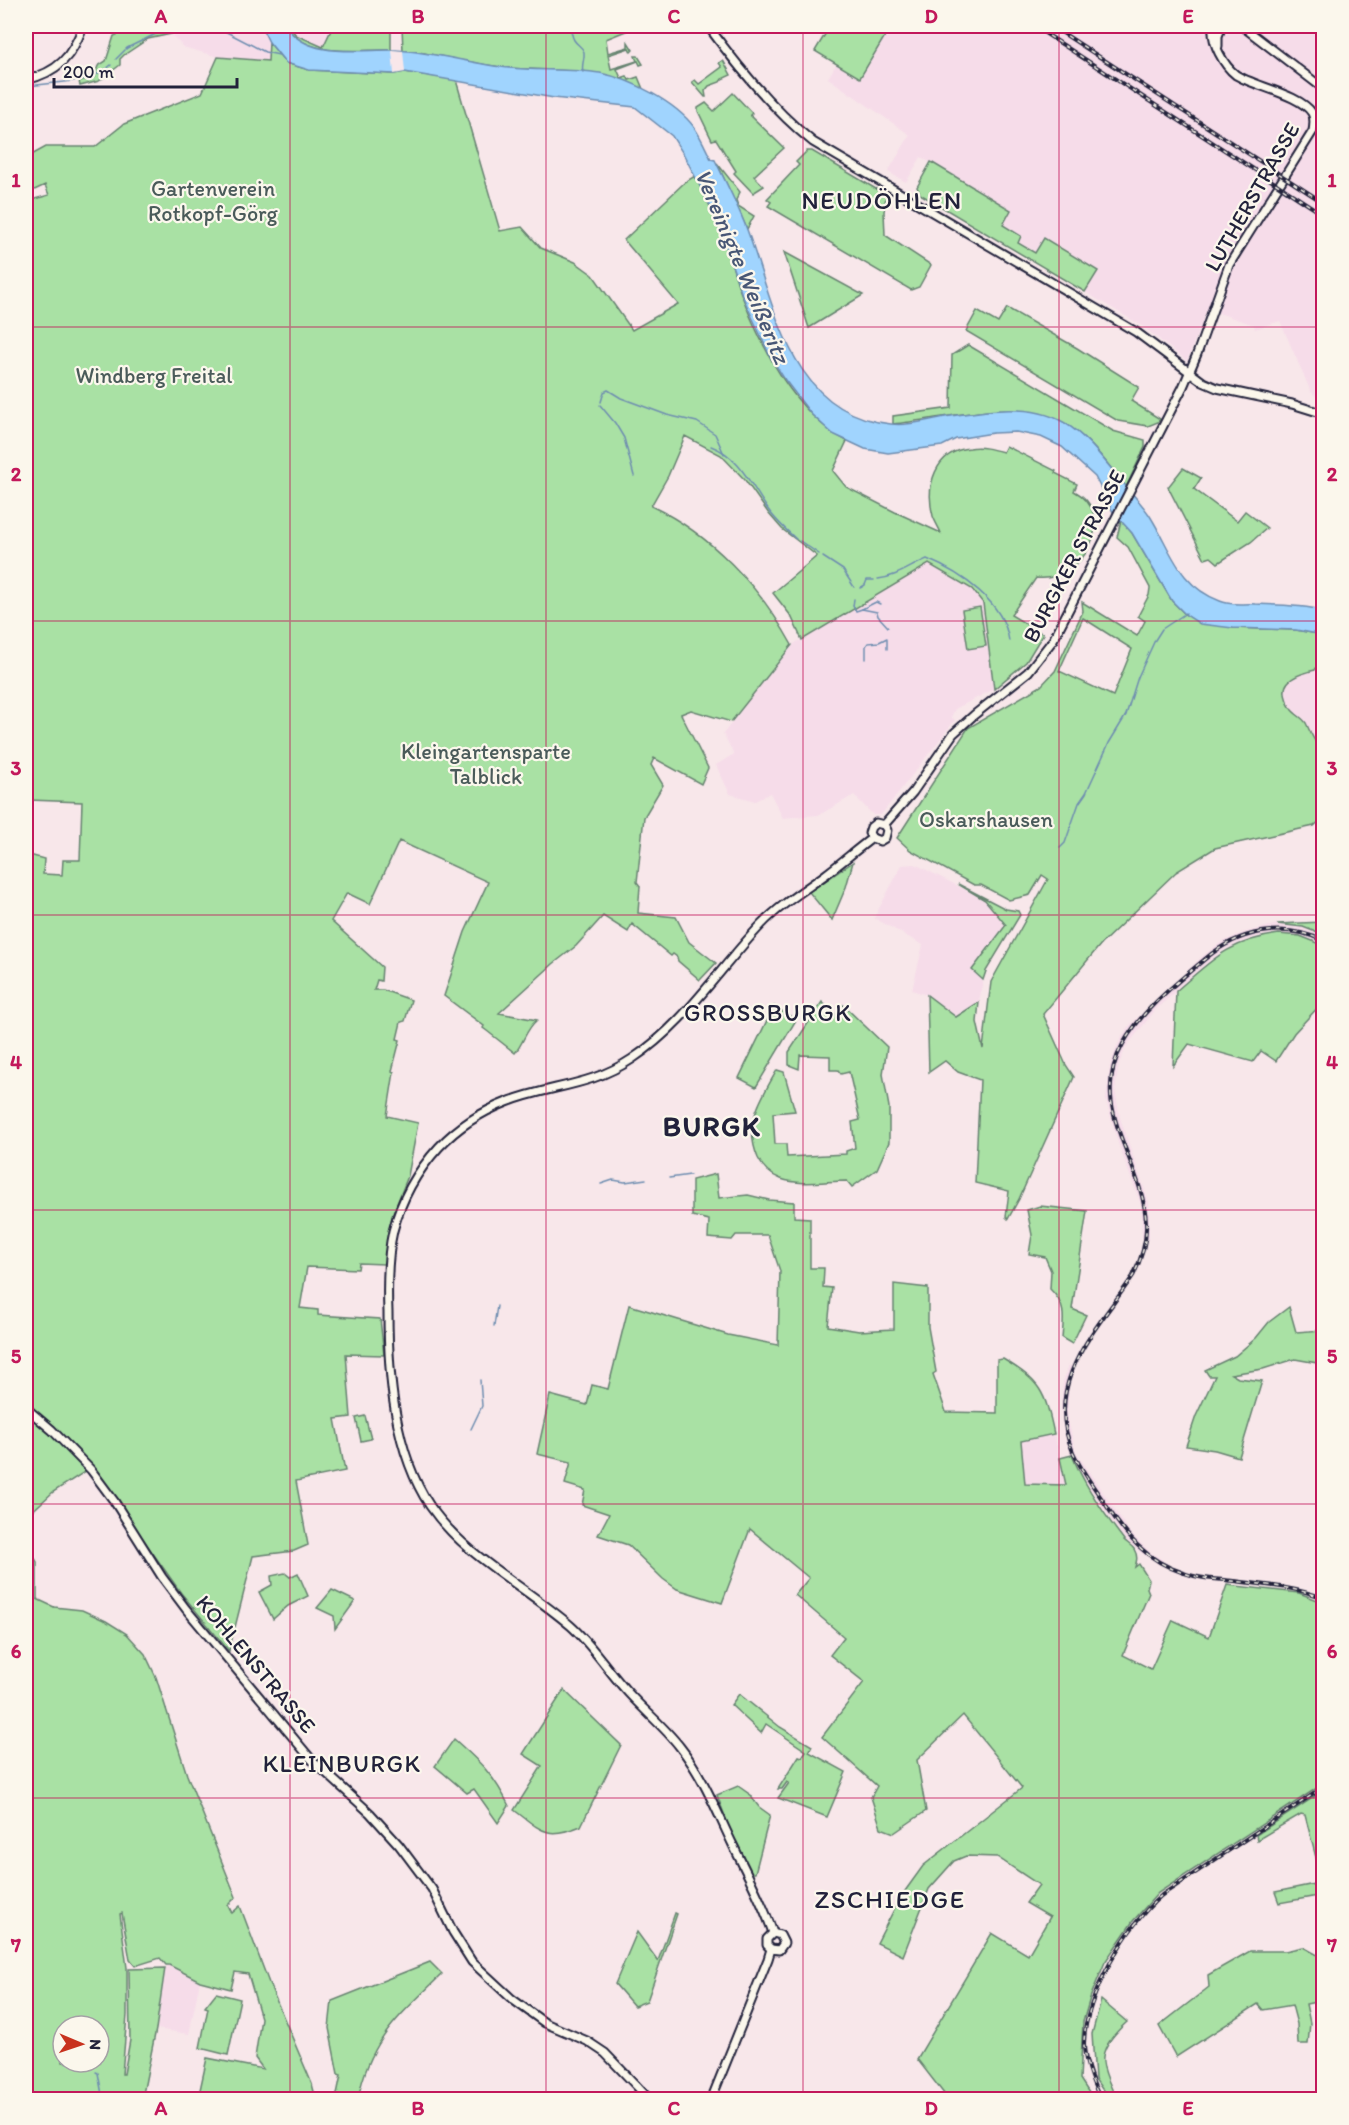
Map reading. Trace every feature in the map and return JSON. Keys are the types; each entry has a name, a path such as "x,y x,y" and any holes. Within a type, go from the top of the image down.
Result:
{"main road":[{"path":"26,80 49,72 63,62 74,48 83,26"},
{"path":"708,26 770,101 813,142 1136,332 1189,374 1203,382 1217,388 1292,404 1323,414"},
{"name":"LUTHERSTRASSE","path":"1189,374 1229,265 1308,142 1314,126 1312,113 1297,101 1235,74 1223,61 1218,51 1212,36 1214,26"},
{"path":"1218,51 1218,36 1222,26"},
{"path":"1242,26 1323,89"},
{"name":"BURGKER STRASSE","path":"884,825 913,792 953,734 1018,682 1053,640 1164,427 1189,374"},
{"name":"BURGKER STRASSE","path":"879,823 884,825 887,832 885,838 877,841 872,838 869,833 873,825 879,823"},
{"name":"BURGKER STRASSE","path":"773,1933 767,1939 767,1945 771,1949 779,1950 784,1944 782,1936 773,1933 702,1781 679,1746 626,1690 583,1638 560,1617 456,1535 433,1509 419,1488 407,1453 391,1383 387,1296 391,1244 401,1205 415,1179 435,1152 465,1124 506,1102 588,1081 636,1056 657,1041 678,1021 755,932 781,906 872,838"},
{"name":"KOHLENSTRASSE","path":"26,1408 52,1430 91,1470 186,1609 311,1759 370,1814 420,1870 472,1962 500,1989 532,2014 605,2053 650,2100"},
{"name":"BURGKER STRASSE","path":"711,2100 771,1949"}],"shaded area":[{"path":"175,26 261,26 269,42 268,61 218,57 183,47 171,34 176,29"},
{"path":"289,26 333,26 323,47 296,35"},
{"path":"891,26 1321,26 1320,28 1324,29 1323,402 1311,392 1280,321 1255,329 1254,325 1207,309 1187,361 1139,324 1085,292 1098,271 1044,238 1035,253 1017,243 1021,236 1003,225 1010,210 921,157 906,182 888,172 910,135 828,78 837,63 860,77"},
{"path":"929,564 972,589 983,603 994,689 955,709 951,717 955,720 881,815 873,815 854,795 819,815 783,818 770,793 755,801 730,794 716,765 734,754 723,734 792,645"},
{"path":"1323,656 1323,751 1317,746 1305,721 1294,713 1284,696 1285,685 1294,675 1315,670"},
{"path":"915,864 985,900 1006,925 972,970 983,980 979,1002 956,1017 927,995 912,990 923,945 874,918 902,865"},
{"path":"1277,924 1303,927 1323,935 1323,945 1300,936 1279,934 1260,937 1225,950 1157,1008 1126,1047 1119,1064 1115,1090 1120,1118 1149,1202 1149,1239 1142,1238 1141,1205 1118,1143 1106,1100 1110,1066 1117,1046 1127,1028 1204,955 1220,943 1242,933"},
{"path":"1068,1365 1074,1368 1069,1383 1067,1416 1076,1452 1131,1534 1151,1553 1163,1560 1160,1565 1126,1542 1077,1469 1067,1442 1061,1410 1063,1382"},
{"path":"1054,1434 1067,1485 1025,1484 1020,1441"},
{"path":"169,1964 200,1981 189,2034 156,2029 165,1968"}],"green space":[{"path":"128,26 183,26 171,34 148,39 124,55 120,59 120,65 99,81 80,86 79,81 94,77 98,66 106,61 114,36 126,30"},
{"path":"286,26 289,26 296,35 323,47 333,26 391,26 391,50 348,51 319,48 306,44 295,36"},
{"path":"402,26 621,26 626,31 606,39 608,53 628,47 628,42 633,50 631,52 629,48 608,55 611,69 637,61 635,56 638,56 643,64 640,65 638,61 617,69 621,78 627,76 629,80 638,77 643,89 593,73 498,67 403,51"},
{"path":"830,26 891,26 860,78 815,51"},
{"path":"269,42 286,63 309,70 394,74 405,72 456,80 500,231 522,227 541,248 575,262 593,275 632,330 678,304 624,240 685,182 695,176 713,212 742,296 770,358 796,397 811,414 828,429 847,441 833,471 846,487 941,533 933,516 930,493 935,472 941,463 958,451 978,447 1003,452 1006,446 1077,484 1074,491 1087,501 1094,515 1094,530 1090,545 1082,558 1069,570 1054,577 1036,578 1011,615 1043,634 1026,662 994,689 983,603 972,589 929,564 802,640 791,616 773,593 817,556 782,529 745,480 721,455 685,436 668,476 651,506 694,531 732,564 765,603 792,645 731,722 691,710 681,714 708,768 701,784 654,758 651,765 663,785 644,817 637,882 640,886 638,913 676,917 689,942 716,963 700,980 678,961 677,957 673,954 671,956 632,924 628,932 603,916 576,946 499,1013 537,1020 530,1027 515,1053 444,996 465,932 488,882 399,841 370,904 347,893 331,921 382,967 381,981 377,980 374,990 383,990 411,1000 405,1021 401,1022 397,1039 400,1040 392,1071 394,1072 387,1116 418,1123 408,1176 392,1216 384,1264 359,1263 358,1269 307,1267 300,1308 318,1310 318,1315 380,1319 384,1355 346,1354 351,1417 335,1419 345,1471 296,1481 308,1545 294,1551 253,1556 229,1651 181,1593 92,1467 53,1492 26,1517 26,854 44,859 43,874 62,875 63,860 80,860 82,802 29,800 26,830 26,205 35,199 49,195 45,185 26,194 26,158 46,147 95,147 124,124 202,93 218,57 268,61"},
{"path":"723,60 731,75 709,86 705,91 705,97 692,82 695,80 699,84 722,67 719,63"},
{"path":"733,93 752,113 750,115 784,148 754,176 764,186 753,193 734,173 736,171 716,139 712,140 698,111 698,108 706,103 714,111"},
{"path":"807,151 812,151 886,195 885,235 931,265 919,287 911,290 768,206 771,202 767,199 799,165 796,162"},
{"path":"931,162 1011,210 1003,225 1021,236 1018,243 1035,253 1044,238 1098,271 1085,292 920,194 917,187"},
{"path":"717,163 740,192 736,200 738,206 754,216 747,229"},
{"path":"784,252 863,295 809,328"},
{"path":"1007,308 1139,387 1131,401 1160,419 1158,422 1148,426 1118,421 966,331 977,311 998,323"},
{"path":"968,345 1113,431 1145,440 1145,447 1126,487 1083,437 1065,424 1046,416 1026,411 1004,410 893,424 893,416 951,408 952,355"},
{"path":"1183,468 1201,478 1194,489 1237,521 1245,511 1267,528 1251,542 1218,563 1211,557 1205,559 1168,487"},
{"name":"Oskarshausen","path":"1121,520 1132,533 1172,601 1186,615 1233,628 1296,630 1323,635 1323,656 1315,670 1292,678 1285,688 1285,694 1292,710 1305,721 1323,751 1323,818 1314,826 1215,848 1176,872 1101,944 1043,1014 1066,1065 1074,1077 1008,1219 1006,1217 1009,1191 975,1183 980,1080 958,1072 945,1061 929,1072 927,995 956,1017 979,1002 977,1022 983,1049 991,982 1048,879 1042,875 1030,895 1009,900 981,885 974,885 910,850 897,838 968,728 1041,686 1055,671 1083,611 1082,602 1137,636 1145,621 1138,616 1149,595 1150,588 1128,547 1117,537","holes":["1083,618 1132,649 1113,696 1059,671"]},
{"path":"980,607 986,646 968,649 962,610"},
{"path":"853,862 846,887 832,920 809,892"},
{"path":"958,884 1006,909 1018,911 1020,915 986,971 983,980 972,970 1006,925 985,900"},
{"path":"1323,922 1323,935 1303,927 1277,924"},
{"path":"1279,934 1300,936 1323,945 1323,1002 1294,1033 1276,1061 1261,1051 1253,1062 1189,1044 1173,1066 1176,991 1211,961 1233,947 1261,937"},
{"path":"822,1002 836,1015 843,1005 887,1047 883,1074 889,1107 889,1142 877,1169 852,1187 847,1181 805,1183 777,1177 762,1165 752,1134 756,1112 777,1070 784,1072 795,1111 773,1113 775,1144 786,1144 787,1157 846,1154 846,1151 855,1148 852,1122 860,1120 849,1072 841,1074 838,1070 830,1070 830,1056 800,1055 799,1069 789,1065 789,1052"},
{"path":"774,1006 796,1020 756,1087 739,1078"},
{"path":"716,1174 719,1198 748,1195 794,1202 794,1217 810,1218 810,1268 824,1268 823,1287 832,1288 828,1326 859,1331 894,1329 894,1284 928,1288 928,1327 936,1372 933,1374 946,1412 997,1413 997,1360 1003,1359 1016,1367 1026,1374 1039,1389 1048,1407 1054,1434 1021,1441 1025,1484 1066,1485 1060,1458 1072,1455 1102,1510 1124,1540 1134,1549 1137,1558 1135,1567 1139,1564 1149,1580 1147,1588 1149,1593 1123,1655 1151,1669 1173,1620 1209,1637 1227,1585 1299,1593 1323,1602 1323,1784 1158,1893 1133,1921 1105,1962 1083,2022 1080,2079 1093,2099 948,2099 917,2059 992,1933 1028,1955 1050,1917 1026,1903 1039,1885 997,1857 966,1856 954,1861 929,1889 903,1956 877,1943 900,1898 923,1866 1022,1788 963,1715 917,1760 926,1811 894,1833 881,1828 871,1797 877,1786 822,1737 864,1682 830,1655 844,1637 795,1595 809,1578 750,1529 722,1603 677,1589 663,1579 628,1545 598,1535 609,1514 582,1505 585,1490 565,1484 571,1462 537,1454 550,1395 587,1405 592,1385 608,1389 629,1305 728,1335 778,1345 780,1271 768,1235 736,1235 732,1240 708,1238 709,1220 692,1216 692,1180"},
{"path":"1040,1206 1087,1211 1072,1309 1086,1315 1072,1344 1062,1338 1063,1312 1059,1300 1050,1289 1051,1271 1045,1257 1029,1254 1032,1235 1027,1210"},
{"path":"1289,1307 1296,1332 1323,1330 1323,1364 1295,1359 1263,1369 1231,1374 1238,1378 1262,1381 1239,1457 1215,1450 1186,1446 1196,1416 1215,1376 1209,1376 1205,1370 1235,1356 1256,1338 1269,1322"},
{"path":"365,1416 371,1439 361,1441 356,1418"},
{"path":"26,1543 37,1562 37,1599 54,1607 82,1610 106,1621 127,1634 145,1654 156,1677 187,1775 236,1897 228,1905 232,1913 240,1906 316,2099 198,2099 207,2058 263,2069 255,2058 261,2018 248,1974 235,1972 231,1989 200,1981 166,1965 160,1958 135,1966 130,1960 122,1913 120,1914 127,1968 127,2015 122,2074 124,2074 130,2040 129,1969 165,1968 142,2099 26,2099"},
{"path":"285,1573 290,1577 298,1573 308,1596 288,1606 273,1619 259,1592 272,1585 271,1576"},
{"path":"332,1590 355,1601 335,1629 334,1616 317,1608"},
{"path":"564,1690 621,1745 581,1826 552,1833 538,1828 514,1810 542,1766 523,1754"},
{"path":"739,1694 780,1727 812,1746 809,1752 846,1772 827,1817 778,1798 789,1783 787,1782 782,1789 778,1789 799,1756 802,1757 806,1751 766,1724 761,1733 731,1705"},
{"path":"454,1739 486,1769 509,1806 498,1823 474,1789 467,1793 435,1766"},
{"path":"738,1786 752,1796 759,1807 770,1815 755,1873 750,1873 717,1795"},
{"path":"1323,1791 1323,1895 1279,1903 1275,1892 1319,1883 1321,1877 1305,1815 1301,1814 1257,1840 1256,1835"},
{"path":"675,1913 677,1914 647,2001 634,2006 615,1984 637,1932 658,1961"},
{"path":"1303,1947 1323,1958 1323,2037 1316,2002 1306,2004 1310,2023 1308,2044 1298,2044 1297,2024 1292,2005 1263,2010 1258,2004 1176,2057 1159,2026 1209,1987 1208,1975 1250,1951 1285,1951"},
{"path":"430,1962 442,1974 389,2029 370,2060 358,2099 336,2099 341,2075 338,2074 329,2028 332,2001"},
{"path":"216,1993 240,1999 228,2055 200,2048 208,2008 205,2007"},
{"path":"1101,2000 1127,2022 1110,2040 1103,2057 1105,2071 1116,2099 1109,2099 1095,2079 1092,2034"}],"water":[{"name":"Vereinigte Weißeritz","path":"261,26 286,26 296,37 321,48 352,51 410,51 509,68 589,71 625,80 652,93 686,118 697,131 711,159 715,160 745,225 780,326 793,354 810,380 831,401 858,416 891,424 1006,410 1037,412 1051,416 1074,429 1090,443 1147,512 1177,566 1194,586 1220,601 1229,603 1323,610 1323,635 1296,630 1233,628 1200,624 1186,615 1172,601 1132,533 1113,512 1095,477 1062,447 1041,437 1016,432 993,433 956,439 942,446 888,453 865,449 833,434 811,414 770,356 742,295 716,217 684,155 672,136 635,107 554,98 405,72 394,74 309,70 286,63 269,42"}],"pier":[{"path":"392,50 403,51 405,72 394,74"}],"waterway":[{"path":"116,59 127,48 172,26"},
{"path":"215,26 265,52 279,55"},
{"path":"569,26 574,40 584,52 583,72"},
{"path":"26,87 82,79 93,76 111,65"},
{"path":"601,402 604,392 608,390 621,398 667,415 697,422 715,434 724,454"},
{"path":"600,405 624,438 634,476"},
{"path":"711,446 737,464 770,512 796,539"},
{"path":"800,541 819,554"},
{"path":"823,557 843,570 854,587"},
{"path":"878,579 897,574 927,559 940,565 967,581 990,602 999,614 1009,641"},
{"path":"860,588 867,580 874,580"},
{"path":"854,599 853,606 856,611 862,609 877,612 888,627"},
{"path":"862,609 876,602 880,604"},
{"path":"1060,848 1065,843 1079,803 1109,743 1126,715 1138,677 1155,640 1162,629 1186,613"},
{"path":"866,659 868,643 879,642 887,638"},
{"path":"887,639 887,649"},
{"path":"669,1178 690,1175"},
{"path":"601,1184 613,1180 625,1182 646,1179"},
{"path":"494,1326 497,1306"},
{"path":"471,1429 482,1406 480,1380"},
{"path":"98,2074 103,2100"}],"railway":[{"path":"1034,26 1324,215"},
{"path":"1052,26 1324,203"},
{"path":"1324,941 1293,931 1261,932 1218,949 1160,998 1139,1020 1123,1044 1113,1068 1111,1091 1113,1113 1143,1200 1146,1223 1144,1244 1133,1276 1078,1358 1069,1380 1064,1402 1065,1427 1080,1465 1120,1525 1148,1554 1171,1568 1194,1576 1287,1588 1324,1598"},
{"path":"1101,2100 1085,2058 1086,2024 1100,1983 1135,1924 1162,1895 1324,1787"}],"district":[{"name":"NEUDÖHLEN","path":"882,200"},
{"name":"GROSSBURGK","path":"768,1012"},
{"name":"BURGK","path":"712,1126"},
{"name":"KLEINBURGK","path":"342,1763"},
{"name":"ZSCHIEDGE","path":"890,1899"}],"park label":[{"name":"Gartenverein Rotkopf-Görg","path":"213,200"},
{"name":"Windberg Freital","path":"154,375"},
{"name":"Kleingartensparte Talblick","path":"486,764"}]}
